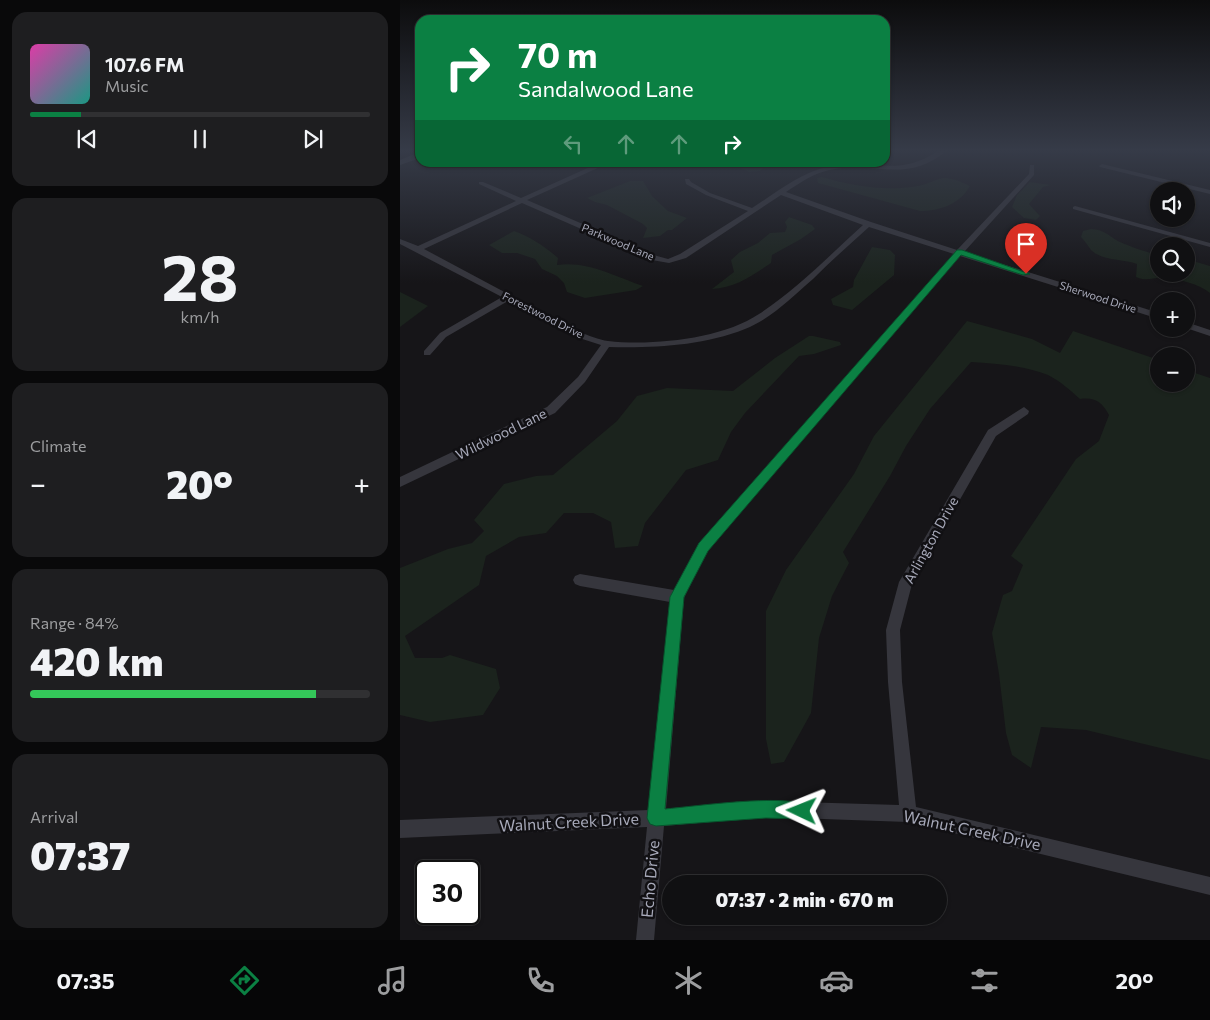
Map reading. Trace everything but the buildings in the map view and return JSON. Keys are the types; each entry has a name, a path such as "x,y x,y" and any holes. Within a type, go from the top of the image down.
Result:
{"street":[{"name":"Parkwood Lane","path":"507,195 663,260 675,260 780,195"},
{"path":"418,248 535,195"},
{"path":"710,195 754,210"},
{"name":"Sherwood Drive","path":"784,195 868,224 1150,313"},
{"path":"580,580 677,597 703,547 959,252 1012,195"},
{"path":"1074,208 1210,245"},
{"name":"Forestwood Drive","path":"400,241 418,248 576,334 606,344 649,345 698,339 742,327 782,302 868,224"},
{"path":"427,353 443,335 507,298"},
{"path":"1195,328 1210,333"},
{"name":"Wildwood Lane","path":"400,482 551,410 572,392 591,369 606,344"},
{"name":"Arlington Drive","path":"908,814 895,682 893,630 906,582 992,433 1024,411"},
{"name":"Echo Drive","path":"645,940 677,597"},
{"name":"Walnut Creek Drive","path":"400,829 656,818 766,809 908,814 1210,886"}],"shaded area":[{"path":"595,195 651,195 668,211 687,218 672,230 668,230 660,236 643,238 647,228 643,224 607,205 587,198"},
{"path":"861,195 964,195 955,202 942,208 920,211"},
{"path":"1017,195 1037,195 1029,204 1040,216 1036,220 1024,218 1012,207"},
{"path":"789,217 812,225 815,229 772,255 771,263 750,277 736,284 712,289 734,272 731,260 740,252 758,243 770,233 785,232 787,227 785,222"},
{"path":"1091,229 1104,232 1120,242 1150,252 1150,279 1136,277 1137,264 1096,254 1081,237 1083,231"},
{"path":"514,231 548,250 558,258 557,265 569,264 590,267 643,286 636,290 585,298 567,292 564,283 557,276 542,269 535,259 517,253 502,253 489,245"},
{"path":"872,247 890,250 895,255 894,275 852,310 833,305 831,299 853,287 854,280"},
{"path":"1195,262 1210,266 1210,293 1185,282 1195,282"},
{"path":"400,292 428,306 400,327"},
{"path":"967,321 1032,339 1060,353 1073,331 1150,357 1150,392 1195,392 1195,373 1210,378 1210,760 1086,730 1041,727 1031,768 1012,755 1006,733 992,633 1003,595 1012,591 1023,565 1011,556 1076,459 1099,441 1109,415 1098,401 1080,399 1048,375 1020,367 971,362 930,409 843,552 849,563 832,596 819,638 811,713 784,762 771,764 766,739 766,611 786,570 854,474 874,436"},
{"path":"809,336 840,342 841,345 814,354 799,356 745,413 731,432 718,460 686,470 645,523 638,546 615,548 611,522 593,513 564,513 546,533 519,537 486,556 479,585 405,636 415,658 442,658 450,655 496,669 500,688 483,715 430,722 400,715 400,568 448,549 472,543 484,531 474,520 504,484 536,476 553,475 617,421 637,396 667,388 733,391 775,358"}],"route":[{"path":"802,811 766,809 656,818 677,597 703,547 959,252 1026,274"}]}
